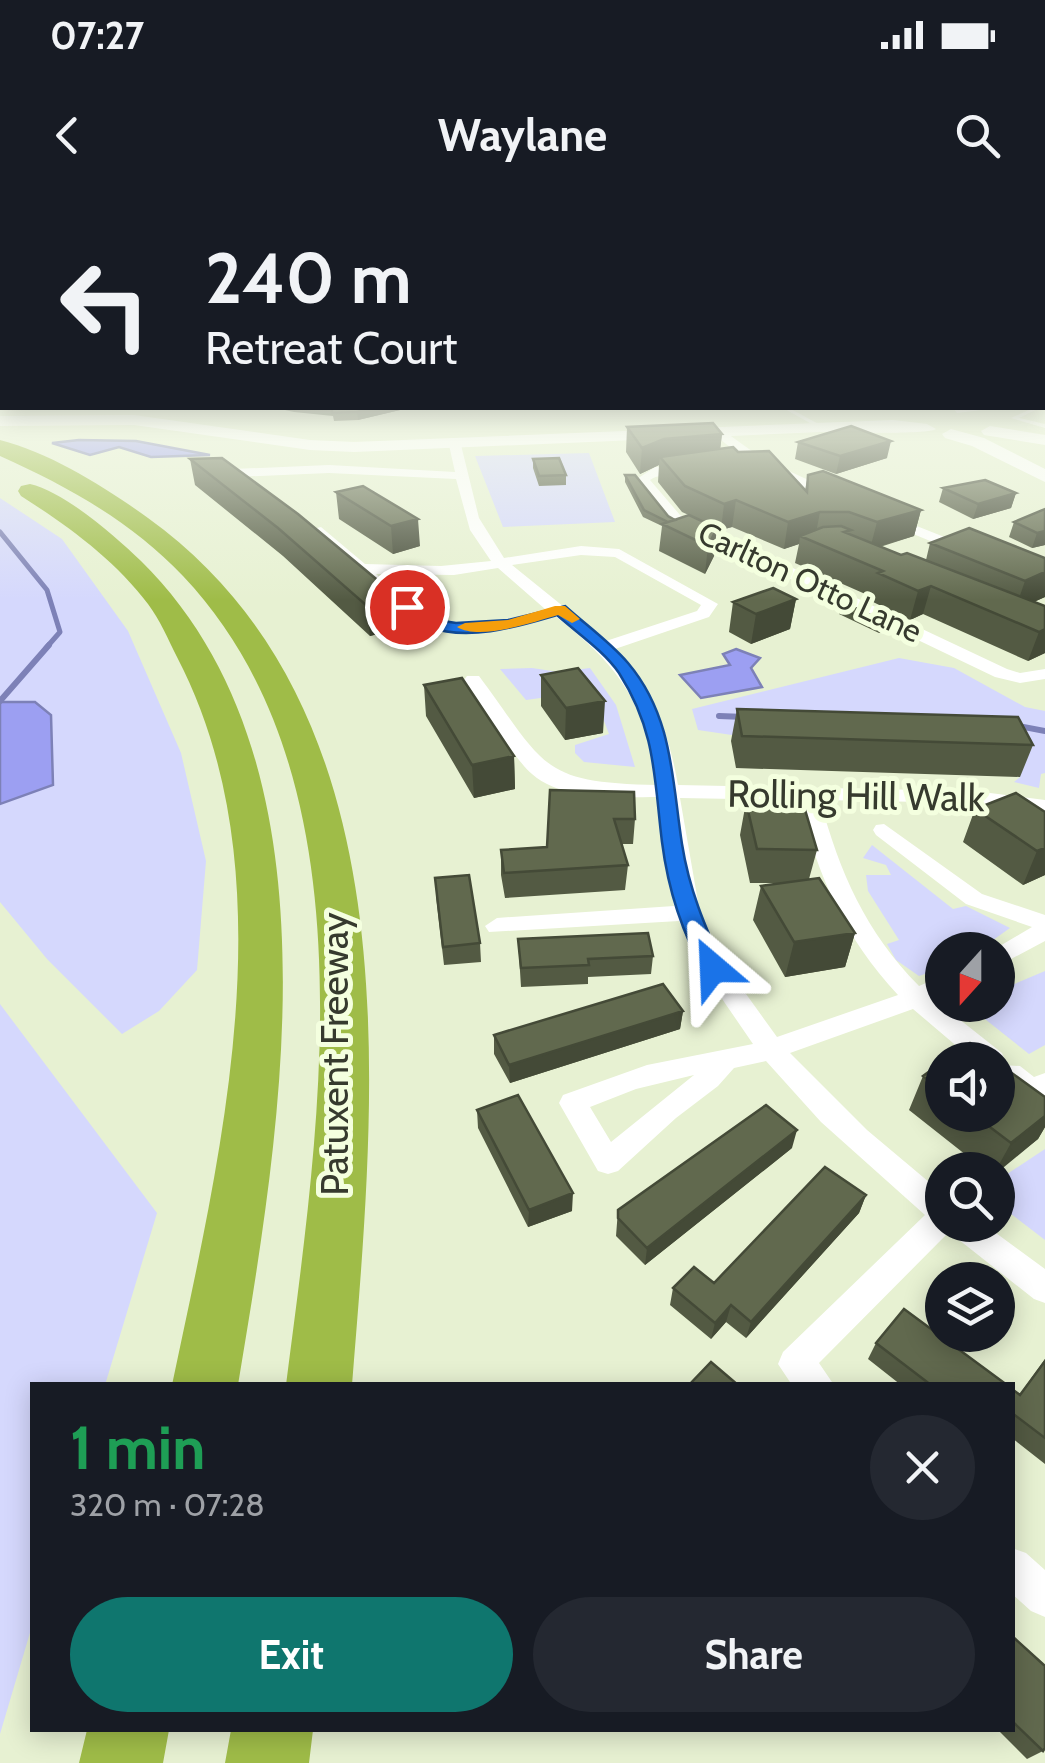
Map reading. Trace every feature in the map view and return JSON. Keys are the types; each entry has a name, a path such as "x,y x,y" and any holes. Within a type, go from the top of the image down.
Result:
{"highway":[{"name":"Patuxent Freeway","path":"14,454 104,499 161,540 196,572 223,602 272,677 312,776 329,848 340,944 343,1075 333,1244 319,1382"},
{"name":"Patuxent Freeway","path":"0,475 91,531 146,583 171,615 214,690 245,789 260,951 253,1076 233,1234 206,1382"},
{"path":"121,1763 128,1732"},
{"path":"267,1763 272,1732"}],"main road":[{"path":"1003,454 1045,474"},
{"path":"1018,454 1045,474"},
{"path":"1024,454 1025,458"}],"street":[{"path":"458,454 481,537 500,564 605,647 637,688 652,717 662,747 672,846 687,913 713,968 770,1050 852,1139 925,1200"},
{"path":"742,454 856,505"},
{"name":"Carlton Otto Lane","path":"733,468 755,462"},
{"path":"202,474 329,469 464,476"},
{"name":"Carlton Otto Lane","path":"713,469 655,471 643,479 675,518 768,564 1001,673 1020,678 1045,674"},
{"path":"872,512 982,557"},
{"path":"296,515 366,569 419,618 433,624 488,627 560,610"},
{"path":"366,569 462,570 563,552 604,550 619,553 710,604 703,614 605,647"},
{"path":"768,564 799,552"},
{"name":"Rolling Hill Walk","path":"474,680 539,770 565,783 598,790 974,797 1045,806"},
{"path":"808,794 828,868 863,937 916,998 970,1042"},
{"path":"884,830 974,899 1045,926"},
{"path":"497,926 687,913"},
{"path":"1015,946 1045,926"},
{"path":"725,1060 708,1079 608,1162 573,1103 687,1064 770,1050 925,994"},
{"path":"1015,1077 1033,1090 1045,1084"},
{"path":"814,1382 794,1364 925,1231"},
{"path":"984,1242 1045,1288"},
{"path":"1015,1570 1045,1597"}],"shaded area":[{"path":"589,454 615,522 503,527 475,456"},
{"path":"0,498 62,539 128,631 181,753 206,861 197,970 159,1011 122,1034 47,959 0,902"},
{"path":"899,658 954,668 1025,707 1045,711 1045,773 1041,774 1039,788 1014,782 1020,777 698,730 692,709"},
{"path":"590,668 616,705 635,767 584,762 575,753 575,745 609,734 601,713 577,693 526,700 500,669 559,672"},
{"path":"872,845 953,909 966,906 1010,928 1004,932 925,932 925,974 919,976 896,960 887,944 899,940 868,891 866,875 891,875 886,865 863,858"},
{"path":"1045,971 1045,1045 1029,1054 989,1022 1015,1022 1015,984"},
{"path":"0,1004 157,1213 106,1382 30,1382 30,1633 0,1734"},
{"path":"1045,1149 1045,1240 1015,1217 1015,1169"}],"water":[{"path":"141,454 210,455 151,457"},
{"path":"736,649 760,658 751,668 762,687 701,698 680,675 730,665 723,654"},
{"path":"0,702 35,702 51,715 53,785 0,804"}],"building":[{"path":"772,454 807,492 808,475 823,471 921,510 877,522 849,512 820,512 788,522 736,500 724,504 685,486 660,457"},
{"path":"222,458 298,514 399,598 367,606 278,528 190,459"},
{"path":"559,458 566,475 539,476 533,459"},
{"path":"625,475 635,475 675,520 668,522 644,510"},
{"path":"985,480 1016,493 978,504 943,488"},
{"path":"363,486 418,519 391,526 336,492"},
{"path":"1045,509 1045,531 1037,533 1014,522"},
{"path":"689,515 717,528 708,546 662,524"},
{"path":"823,527 851,530 844,532 901,555 907,553 1045,606 1045,629 1039,632 931,586 918,591 878,573 883,571 800,536"},
{"path":"969,528 1045,558 1045,572 1025,581 930,543"},
{"path":"773,588 796,599 756,614 733,602"},
{"path":"849,605 889,624 881,627 840,608"},
{"path":"578,668 605,701 566,708 541,675"},
{"path":"462,678 514,756 472,765 424,685"},
{"path":"737,709 1018,717 1033,745 742,736"},
{"path":"550,790 634,792 635,819 614,819 628,865 504,873 501,850 547,847"},
{"path":"1016,793 1045,812 1045,848 1037,851 975,809"},
{"path":"746,802 803,803 817,850 757,849"},
{"path":"469,875 480,943 443,947 435,878"},
{"path":"819,878 855,933 794,942 761,886"},
{"path":"648,933 653,956 588,959 589,965 521,968 518,939"},
{"path":"663,984 683,1011 509,1065 494,1035"},
{"path":"1015,1075 1045,1097 1045,1116 1011,1143 996,1132 1015,1132"},
{"path":"518,1095 573,1193 529,1210 477,1110"},
{"path":"766,1105 797,1130 647,1248 618,1218 618,1210"},
{"path":"825,1167 866,1195 751,1322 731,1305 715,1323 673,1288 694,1267 714,1283"},
{"path":"904,1309 925,1324 925,1352 962,1352 1003,1382 927,1382 876,1343"},
{"path":"1045,1361 1045,1438 1015,1415 1015,1391 1020,1395"},
{"path":"711,1362 734,1382 692,1382"},
{"path":"1015,1639 1045,1666 1043,1751 1015,1724"}],"waterway":[{"path":"0,532 47,590 60,632 46,648"},
{"path":"0,701 49,645"},
{"path":"719,716 745,717"},
{"path":"1013,725 1045,731"}],"slow traffic":[{"path":"465,627 509,624 560,610 572,619"}],"route":[{"path":"407,607 433,624 456,627 509,624 560,610 623,666 652,717 662,747 672,846 687,913 713,968"}]}
